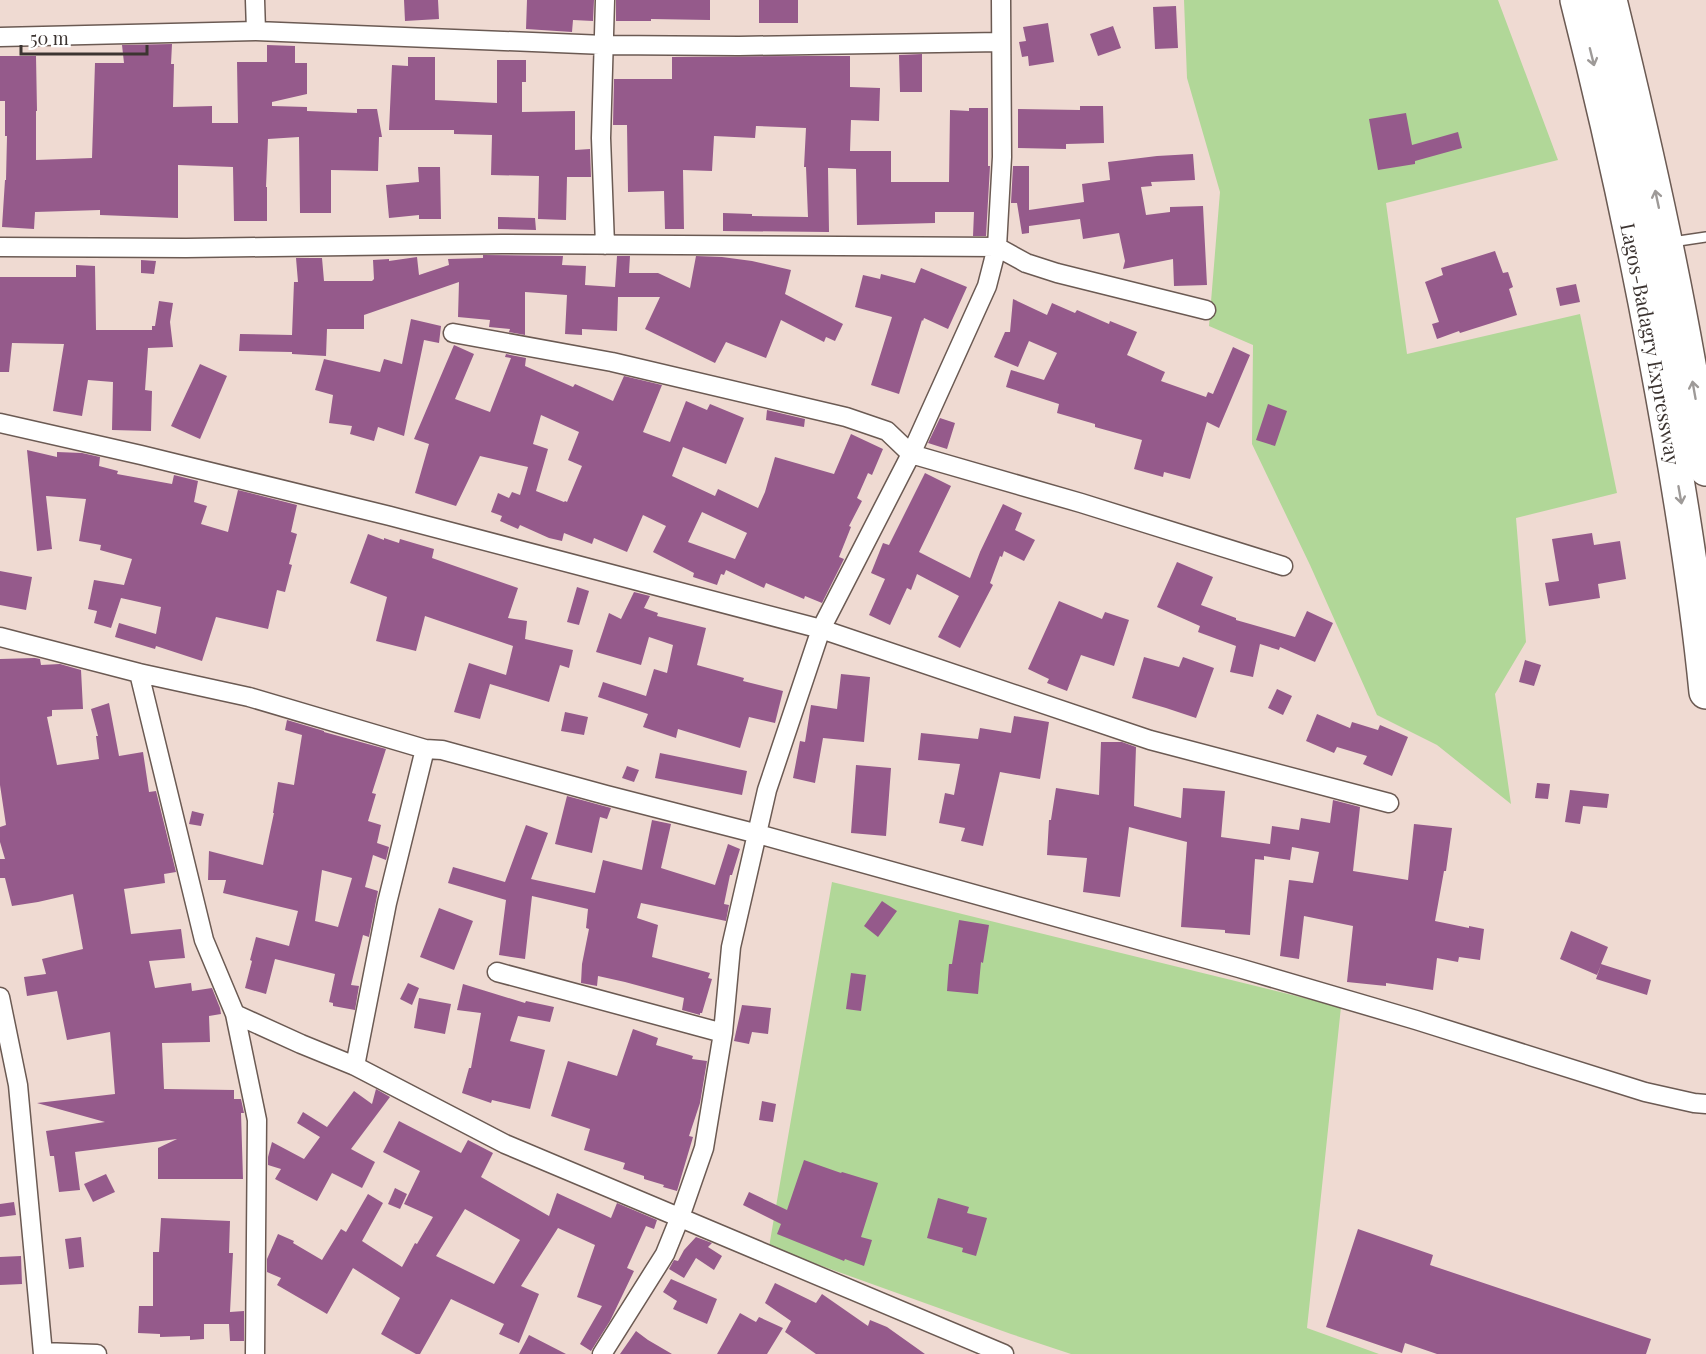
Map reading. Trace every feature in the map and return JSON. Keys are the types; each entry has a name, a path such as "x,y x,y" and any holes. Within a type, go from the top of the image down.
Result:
{"highway":[{"name":"Lagos-Badagry Expressway","path":"1577,0 1602,97 1637,256 1688,545 1706,692"},
{"name":"Lagos-Badagry Expressway","path":"1610,0 1667,243 1699,417 1706,469"}],"street":[{"path":"255,0 256,31"},
{"path":"604,244 601,138 605,0"},
{"path":"602,1354 665,1254 704,1148 723,1034 731,947 767,790 821,629 911,454 987,286 997,247 1002,157 1001,0"},
{"path":"0,37 256,31 605,45 739,46 1000,42"},
{"path":"0,247 186,248 604,244 997,247 1026,263 1057,273 1206,310"},
{"path":"453,333 612,362 846,417 887,431 911,454 1081,503 1283,566"},
{"path":"0,423 152,457 390,516 821,629 1150,741 1389,803"},
{"path":"0,637 139,673 249,697 425,748 442,750 758,834 1239,968 1416,1020 1645,1092 1706,1104"},
{"path":"139,673 204,940 235,1014 257,1120 255,1354"},
{"path":"356,1066 387,903 425,748"},
{"path":"497,972 723,1034"},
{"path":"0,997 43,1353 97,1354"},
{"path":"235,1014 356,1066 506,1144 1004,1354"}],"lane":[{"path":"1667,243 1706,237"}],"green space":[{"path":"1184,0 1498,0 1558,160 1386,203 1407,354 1580,314 1617,493 1516,518 1526,642 1495,694 1511,804 1437,745 1377,715 1310,565 1252,444 1253,345 1209,326 1220,192 1187,78"},
{"path":"832,882 1341,1007 1307,1328 1379,1354 1071,1354 769,1247"}],"building":[{"path":"404,0 438,0 439,19 405,21"},
{"path":"527,0 594,0 593,21 573,20 572,32 526,29"},
{"path":"616,0 710,0 710,20 616,21"},
{"path":"759,0 798,0 798,23 759,23"},
{"path":"1176,6 1178,48 1155,49 1153,7"},
{"path":"1048,23 1054,62 1029,66 1028,56 1022,57 1019,42 1026,41 1023,27"},
{"path":"1113,26 1121,48 1098,56 1090,34"},
{"path":"172,44 173,107 212,106 212,123 238,123 237,62 267,62 267,45 295,46 295,63 307,63 307,94 272,102 272,106 307,107 307,111 357,113 357,109 377,109 382,137 379,137 378,171 331,170 331,213 300,213 299,137 268,139 267,221 234,221 233,167 178,165 178,218 100,215 100,210 35,212 34,229 2,227 7,136 5,136 5,101 0,101 0,56 36,56 36,160 92,158 95,63 124,63 122,45"},
{"path":"922,54 922,92 900,92 899,55"},
{"path":"850,56 850,87 880,88 879,121 851,120 850,151 891,151 891,182 949,182 950,110 969,111 969,108 988,108 988,166 990,166 986,236 973,236 974,212 935,212 935,223 857,225 856,169 828,168 829,232 723,231 723,213 808,217 806,167 804,167 806,128 756,126 755,138 714,136 712,171 683,170 684,229 665,229 664,191 628,192 627,125 613,125 614,79 672,79 672,57"},
{"path":"408,57 435,57 435,100 497,103 497,60 526,60 526,82 522,82 522,112 575,111 575,150 590,149 591,177 567,177 566,220 538,219 539,176 491,175 492,135 454,134 454,130 389,130 392,65 408,66"},
{"path":"1080,106 1103,106 1104,143 1066,144 1066,149 1018,148 1018,109 1080,110"},
{"path":"1406,113 1412,145 1458,132 1462,148 1415,161 1415,164 1378,170 1369,119"},
{"path":"1193,154 1195,180 1151,182 1152,186 1141,187 1146,215 1170,212 1170,207 1203,206 1207,285 1174,286 1173,259 1123,269 1125,261 1119,233 1083,239 1080,219 1029,226 1029,233 1022,234 1017,203 1011,203 1013,166 1029,166 1029,210 1084,202 1082,184 1110,180 1108,162"},
{"path":"418,167 440,167 441,219 419,219 419,215 389,218 386,185 419,182"},
{"path":"498,217 535,218 536,230 498,229"},
{"path":"1495,251 1503,273 1508,272 1513,287 1509,289 1517,315 1437,339 1432,324 1439,322 1425,282 1443,275 1441,268"},
{"path":"483,255 563,256 562,265 586,266 585,285 615,287 617,256 630,256 629,273 658,273 690,288 696,256 752,261 791,270 785,294 843,324 835,341 826,337 824,342 781,320 766,358 726,342 715,363 645,329 660,297 618,297 617,331 582,329 582,335 565,334 567,295 525,292 525,335 509,332 510,329 489,327 490,320 458,317 459,282 364,315 364,329 327,329 326,356 292,354 292,352 239,351 240,334 292,335 294,282 298,282 296,258 322,258 324,281 372,281 374,279 373,260 389,259 389,261 417,257 419,275 449,265 448,259 483,258"},
{"path":"141,260 156,261 154,274 141,273"},
{"path":"76,265 95,266 96,330 152,330 152,326 155,326 159,301 173,303 170,322 173,347 148,348 145,390 152,391 151,431 112,430 113,382 88,380 82,416 53,411 64,344 12,343 9,372 0,372 0,277 76,277"},
{"path":"921,268 967,287 948,329 924,318 922,320 899,394 871,385 892,317 855,307 863,275 880,279 881,274 915,283"},
{"path":"1576,284 1580,302 1560,306 1556,288"},
{"path":"1013,299 1047,315 1052,303 1075,313 1077,310 1109,324 1110,321 1137,332 1127,355 1165,372 1161,381 1206,397 1208,392 1213,394 1233,347 1250,355 1219,428 1207,422 1190,479 1164,472 1163,477 1134,469 1142,440 1095,427 1095,424 1057,413 1059,404 1006,387 1011,370 1044,380 1057,353 1029,341 1018,367 994,357 1005,332 1010,332"},
{"path":"411,319 441,326 439,343 424,340 404,436 378,427 374,441 350,434 352,426 329,423 333,395 315,390 324,359 380,372 384,359 402,364"},
{"path":"454,345 474,354 455,399 490,412 511,358 505,357 506,354 526,358 525,366 613,401 624,376 662,385 643,432 670,442 686,401 707,410 710,404 744,418 726,464 683,447 672,476 715,496 718,489 758,508 775,457 834,474 851,434 883,449 872,475 868,473 857,498 862,501 849,526 851,527 839,557 844,559 822,603 805,596 804,599 766,583 764,588 726,570 724,575 721,574 717,585 693,577 694,573 653,552 666,526 643,515 627,552 594,538 592,544 564,533 562,541 549,538 520,525 518,529 500,521 502,516 491,512 498,493 509,498 512,492 520,495 528,467 480,456 456,506 415,493 429,444 414,439","holes":["541,415 579,432 568,460 582,466 567,502 536,491 548,449 533,444","702,512 747,533 735,559 688,542"]},
{"path":"200,364 227,376 200,439 171,426"},
{"path":"1268,404 1287,411 1275,446 1256,440"},
{"path":"767,410 805,419 804,427 766,420"},
{"path":"940,418 955,423 947,449 928,443"},
{"path":"27,450 57,457 57,452 82,453 100,457 99,466 118,471 117,474 172,484 174,475 198,481 194,502 207,506 201,524 228,532 238,490 297,505 291,532 297,534 289,564 292,565 285,592 277,590 268,629 216,617 202,661 156,646 155,649 115,637 119,623 156,634 161,607 121,598 111,628 94,623 97,611 88,609 94,580 124,585 132,559 100,550 101,545 79,541 86,499 46,496 52,549 37,551"},
{"path":"925,473 951,486 919,552 970,578 1003,504 1022,513 1015,530 1035,540 1024,561 1004,551 1002,557 1000,556 990,583 993,585 960,648 938,637 959,596 917,574 911,590 907,588 890,625 869,615 885,579 871,573 883,543 889,545"},
{"path":"1592,533 1594,545 1620,541 1626,579 1598,584 1600,598 1549,606 1545,583 1559,581 1552,539"},
{"path":"368,534 384,540 384,538 399,543 400,539 434,549 432,558 518,588 508,618 527,621 525,639 573,650 569,668 560,665 549,702 490,684 480,719 454,712 469,663 506,675 513,646 425,616 416,651 376,641 387,597 350,583"},
{"path":"1177,562 1213,577 1201,605 1236,618 1236,620 1295,637 1307,611 1333,623 1315,662 1280,647 1279,650 1260,644 1253,677 1230,672 1236,646 1198,632 1200,626 1157,607"},
{"path":"0,571 32,577 26,610 0,605"},
{"path":"577,587 589,591 579,625 567,622"},
{"path":"634,592 650,596 644,608 658,613 657,616 706,628 697,665 744,678 743,681 783,691 775,723 749,717 740,748 678,729 676,738 643,727 648,714 598,697 603,682 646,696 654,669 667,673 673,645 649,637 641,665 596,652 609,613 621,619"},
{"path":"1059,601 1102,619 1105,612 1129,620 1114,666 1081,655 1067,691 1047,683 1049,679 1028,669"},
{"path":"1144,657 1179,667 1183,657 1214,668 1196,718 1132,698"},
{"path":"0,659 40,659 41,665 60,664 81,670 83,709 52,710 52,716 47,717 57,765 99,759 96,736 98,736 91,709 109,703 119,756 143,752 149,792 156,791 176,872 164,874 165,883 124,889 131,934 181,929 185,958 149,961 155,988 191,983 192,991 212,988 221,1014 209,1016 210,1042 162,1043 164,1089 234,1090 234,1099 241,1099 244,1113 241,1113 243,1179 158,1179 158,1148 177,1139 75,1152 80,1190 59,1192 54,1156 50,1156 46,1131 105,1122 37,1103 115,1094 110,1032 67,1040 57,991 27,996 24,977 46,974 42,959 83,949 73,894 12,906 5,878 0,878 0,859 5,859 0,842 0,827 6,825 0,785"},
{"path":"1525,660 1541,665 1534,686 1519,682"},
{"path":"841,674 870,677 864,742 823,738 815,783 793,778 800,741 805,742 811,705 837,709"},
{"path":"1277,689 1292,696 1283,715 1268,708"},
{"path":"565,712 588,717 584,735 561,731"},
{"path":"1317,714 1350,728 1352,722 1378,730 1380,725 1408,737 1392,776 1363,764 1367,756 1337,747 1334,753 1306,741"},
{"path":"1014,716 1049,722 1040,779 1000,772 983,846 961,841 965,828 939,823 945,793 954,795 960,764 918,760 921,733 978,739 980,728 1011,733"},
{"path":"287,720 386,749 372,793 376,794 368,821 381,825 377,843 389,847 386,860 373,855 365,887 378,891 369,937 363,935 351,985 359,986 355,1010 333,1006 333,1003 329,1002 335,974 275,959 266,994 245,988 256,937 289,946 298,911 223,893 226,880 208,880 209,851 263,865 278,782 294,785 302,735 285,730","holes":["322,870 352,878 338,927 315,921"]},
{"path":"1101,742 1122,742 1136,747 1134,806 1181,818 1183,788 1225,791 1221,837 1270,844 1272,826 1299,830 1301,818 1330,823 1333,800 1360,807 1353,871 1408,880 1414,824 1452,828 1446,871 1444,871 1435,921 1484,929 1480,960 1459,957 1458,962 1437,958 1433,990 1386,983 1386,986 1347,982 1353,926 1304,916 1299,959 1280,956 1289,880 1313,883 1319,852 1292,847 1290,860 1264,856 1264,860 1255,859 1250,935 1225,933 1225,930 1181,927 1187,842 1129,827 1120,897 1083,892 1087,858 1047,855 1049,820 1051,820 1056,788 1099,795"},
{"path":"660,753 747,771 742,795 655,778"},
{"path":"856,765 891,768 886,836 851,833"},
{"path":"627,766 639,770 634,782 622,778"},
{"path":"1537,783 1550,784 1548,799 1535,798"},
{"path":"1570,790 1609,794 1607,808 1583,806 1580,824 1565,822"},
{"path":"567,796 611,808 607,819 600,817 592,853 555,844"},
{"path":"192,811 204,814 201,826 189,824"},
{"path":"652,820 671,824 661,868 715,885 728,844 740,849 732,875 730,875 724,904 729,905 726,921 641,903 637,918 658,925 652,957 710,973 708,978 712,979 700,1015 682,1010 684,998 625,982 598,976 597,986 581,983 589,929 586,928 588,909 532,896 525,959 499,955 506,900 448,883 453,867 505,882 526,825 548,833 531,879 595,893 603,860 642,870"},
{"path":"882,901 897,911 878,937 864,926"},
{"path":"439,908 473,921 454,970 420,957"},
{"path":"959,920 989,925 983,963 981,962 978,994 947,991 949,964 952,964"},
{"path":"1571,931 1608,947 1601,964 1651,980 1647,995 1596,979 1601,965 1597,975 1560,959"},
{"path":"851,973 866,975 861,1011 846,1009"},
{"path":"408,983 419,988 412,1005 400,999"},
{"path":"463,984 525,1003 526,1001 554,1007 550,1022 518,1016 510,1041 545,1050 530,1109 492,1100 491,1103 462,1093 469,1068 471,1068 481,1013 457,1010"},
{"path":"419,998 451,1004 445,1034 414,1028"},
{"path":"742,1005 771,1008 768,1034 752,1032 749,1044 734,1041"},
{"path":"633,1029 658,1038 656,1045 693,1056 692,1059 707,1061 700,1103 689,1136 693,1137 677,1191 623,1169 625,1163 584,1150 590,1129 551,1116 568,1061 617,1076"},
{"path":"376,1089 390,1097 351,1149 375,1162 362,1188 332,1173 317,1201 275,1179 281,1169 268,1165 272,1142 304,1159 320,1137 297,1123 303,1112 327,1127 354,1091 372,1104"},
{"path":"762,1101 776,1104 773,1122 759,1120"},
{"path":"399,1121 461,1153 468,1140 493,1153 481,1177 549,1216 557,1193 611,1218 617,1203 657,1220 654,1229 646,1226 627,1268 634,1271 610,1321 591,1351 580,1344 602,1306 577,1297 595,1245 558,1228 521,1286 539,1294 519,1343 499,1334 504,1324 451,1299 420,1354 416,1354 381,1334 400,1298 353,1268 327,1314 277,1285 281,1278 267,1272 267,1259 278,1234 294,1241 293,1243 322,1260 341,1229 346,1232 368,1194 383,1203 362,1241 402,1267 433,1217 404,1204 420,1171 383,1152","holes":["465,1209 520,1240 494,1284 436,1256"]},
{"path":"804,1160 878,1183 861,1237 872,1240 864,1266 845,1259 844,1261 777,1234 781,1224 743,1205 749,1192 787,1210"},
{"path":"106,1174 115,1192 93,1202 84,1184"},
{"path":"395,1188 407,1194 400,1209 388,1204"},
{"path":"938,1198 969,1207 967,1213 987,1218 976,1256 962,1252 963,1248 927,1238"},
{"path":"14,1202 16,1215 0,1217 0,1204"},
{"path":"161,1218 230,1221 229,1253 233,1253 230,1312 244,1311 244,1341 230,1341 229,1324 204,1324 204,1339 190,1340 190,1336 160,1337 160,1334 138,1333 139,1306 153,1306 153,1252 159,1252"},
{"path":"1358,1229 1433,1255 1430,1265 1651,1339 1646,1354 1437,1354 1405,1343 1402,1353 1326,1327"},
{"path":"81,1237 84,1267 69,1269 65,1239"},
{"path":"696,1237 712,1243 708,1247 722,1256 714,1270 696,1258 684,1278 669,1269 674,1260 678,1261"},
{"path":"21,1256 22,1284 0,1285 0,1257"},
{"path":"671,1279 717,1299 707,1324 673,1309 677,1301 663,1292"},
{"path":"775,1283 816,1303 822,1294 868,1326 870,1320 887,1327 925,1354 816,1354 785,1332 791,1321 765,1303"},
{"path":"740,1313 756,1322 759,1317 783,1328 767,1354 717,1354"},
{"path":"636,1331 648,1340 672,1354 620,1354"},
{"path":"529,1335 566,1354 519,1354"}]}
